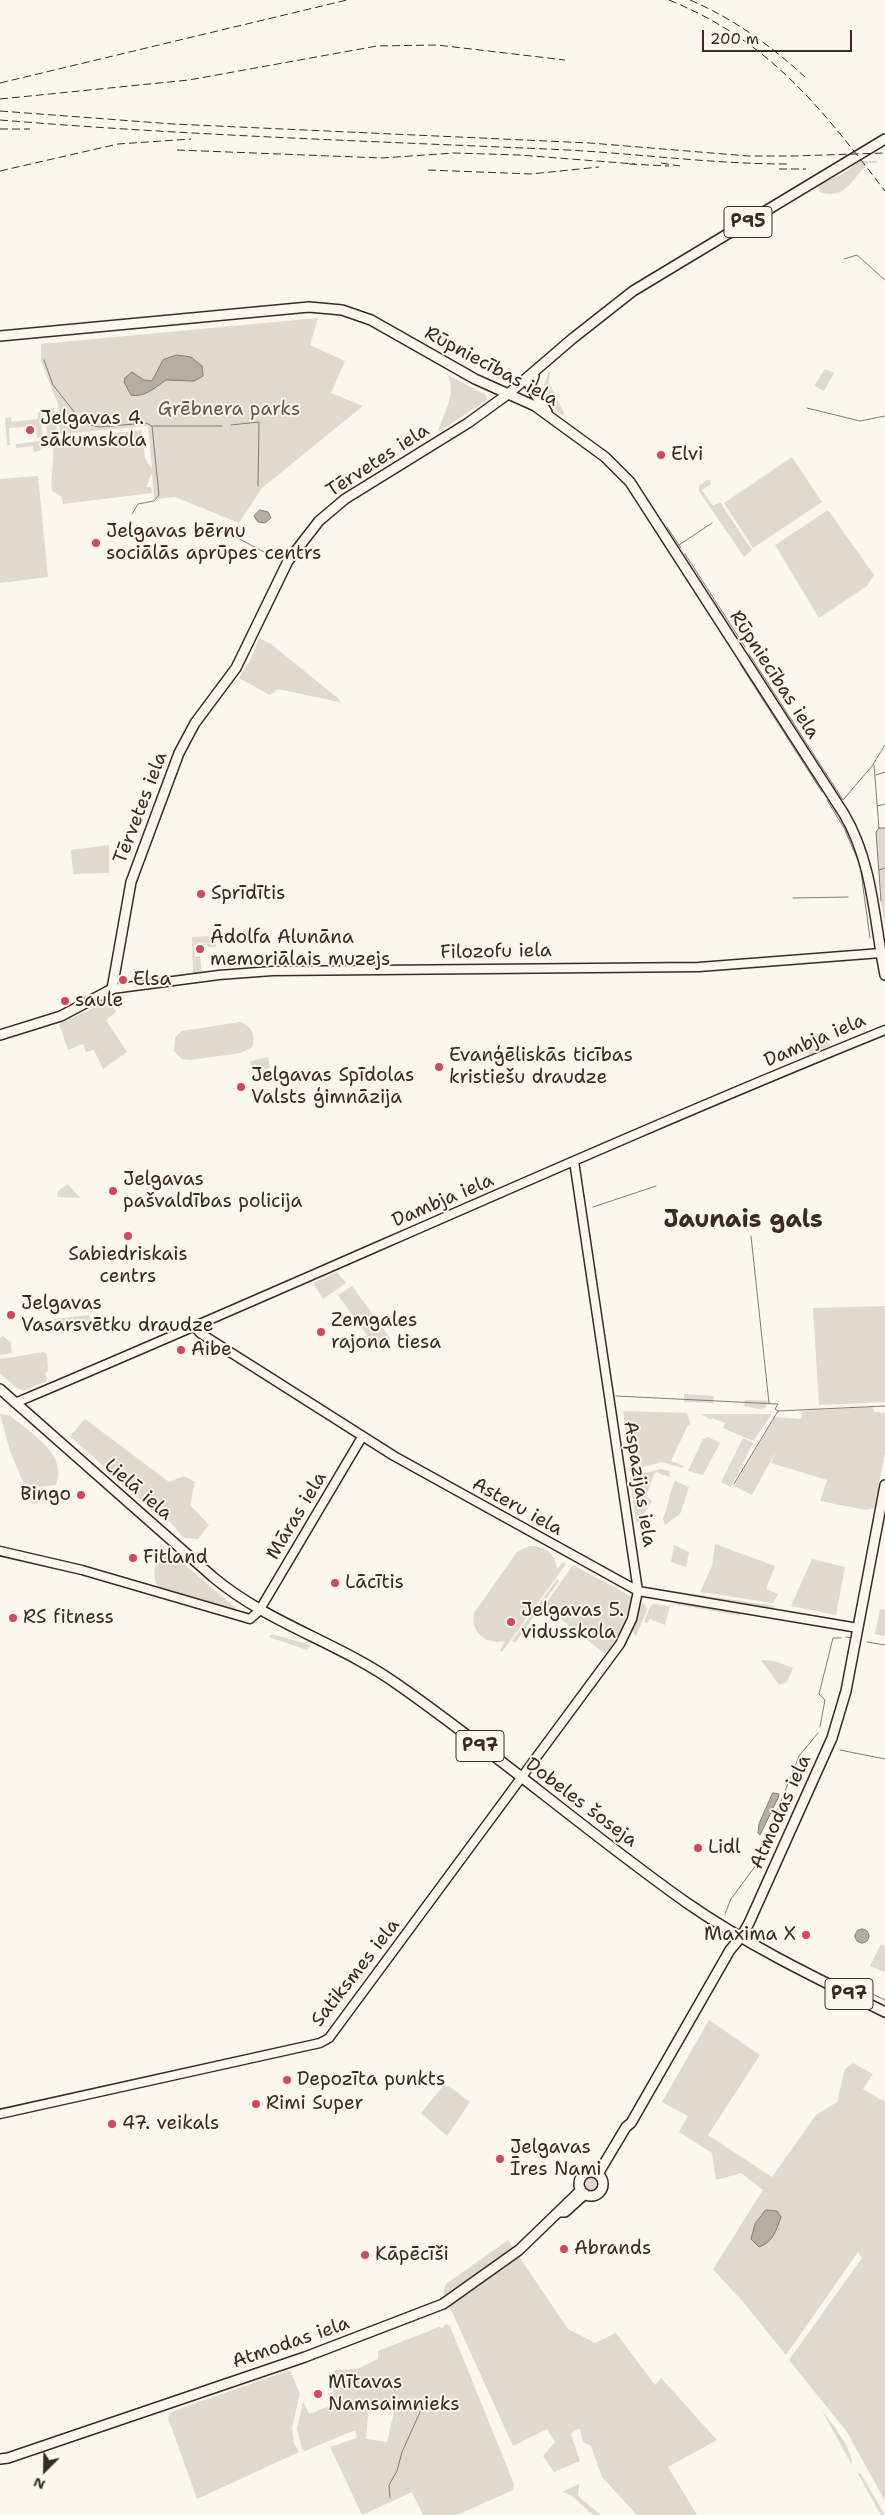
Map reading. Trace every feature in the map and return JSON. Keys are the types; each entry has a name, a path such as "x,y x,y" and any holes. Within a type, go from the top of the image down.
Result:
{"main road":[{"name":"Tērvetes iela","path":"112,990 131,882 179,753 195,723 236,668 283,568 319,521 345,499 468,422 508,394 572,339 633,292 885,139"},
{"name":"Rūpniecības iela","path":"0,336 309,307 333,308 371,320 468,375 548,414 605,457 626,477 844,814 856,835 865,862 885,975"},
{"path":"536,371 530,386 548,414"},
{"path":"0,1036 61,1016 112,990"},
{"name":"Lielā iela","path":"0,1389 218,1581 259,1610"},
{"name":"Atmodas iela","path":"599,2177 631,2129 631,2123 730,1950 741,1937 749,1923 832,1738 846,1691 885,1485"},
{"name":"Dobeles šoseja","path":"259,1610 368,1665 407,1690 688,1903 741,1937 885,2012"},
{"path":"591,2172 599,2177 602,2185 598,2192 591,2195 583,2192 579,2183 582,2176 591,2172"},
{"name":"Atmodas iela","path":"0,2465 4,2458 305,2357 443,2304 519,2250 560,2212 565,2212 583,2192"}],"street":[{"name":"Filozofu iela","path":"112,990 272,971 699,967 881,953"},
{"name":"Dambja iela","path":"15,1403 195,1327 360,1253 443,1220 574,1162 885,1030"},
{"name":"Aspazijas iela","path":"522,1778 620,1644 632,1619 638,1592 574,1162"},
{"name":"Asteru iela","path":"195,1327 200,1334 362,1437 519,1527 638,1592 858,1628"},
{"name":"Māras iela","path":"259,1610 362,1437"},
{"path":"0,1551 36,1559 241,1618 250,1619 259,1610"},
{"name":"Satiksmes iela","path":"0,2114 284,2052 320,2043 329,2038 522,1778"}],"green space":[{"path":"859,161 877,161 877,163 864,165 865,167 851,183 841,191 828,194 820,192 818,185 844,173"},
{"name":"Grēbnera parks","path":"318,318 310,345 345,361 331,393 363,406 262,488 239,523 175,497 154,499 152,473 146,487 151,487 152,493 63,504 62,497 52,491 53,443 57,441 48,442 46,421 52,419 51,409 54,409 58,439 60,440 142,430 145,458 152,469 148,426 60,434 58,404 41,361 41,344"},
{"path":"825,369 834,373 824,391 814,386"},
{"path":"550,372 549,382 564,413 563,416 541,395"},
{"path":"448,375 486,395 487,400 438,432 450,397 451,390"},
{"path":"38,412 41,412 42,437 37,438 36,426 9,428 10,445 7,445 5,418 11,417 12,422 38,419"},
{"path":"40,441 43,446 39,451 34,452 33,446 16,448 16,444"},
{"path":"792,457 822,502 753,548 724,503"},
{"path":"38,476 48,577 0,583 0,479"},
{"path":"710,480 711,484 702,490 713,506 720,502 752,550 744,557 699,491 699,486"},
{"path":"828,510 874,575 867,586 819,618 775,545"},
{"path":"259,638 271,644 340,700 339,702 278,689 270,695 239,678 251,659"},
{"path":"879,828 885,828 885,924 881,901 876,832"},
{"path":"109,845 109,873 73,874 71,850"},
{"path":"215,936 216,947 208,947 207,943 194,945 195,957 200,956 202,973 193,974 192,937"},
{"path":"109,1001 116,1012 106,1020 127,1052 103,1069 94,1050 86,1052 83,1044 68,1050 59,1024"},
{"path":"240,1022 248,1026 254,1039 252,1047 241,1053 190,1060 182,1059 174,1051 175,1037 182,1031"},
{"path":"825,1034 830,1046 809,1055 808,1039 810,1037 811,1040 817,1039 816,1035"},
{"path":"268,1057 270,1068 252,1072 250,1061"},
{"path":"68,1184 80,1198 57,1197 58,1191"},
{"path":"337,1272 346,1283 323,1299 313,1283"},
{"path":"352,1286 390,1338 377,1349 338,1295"},
{"path":"885,1306 885,1402 819,1405 813,1308"},
{"path":"89,1315 90,1319 54,1328 54,1319"},
{"path":"3,1336 11,1343 12,1353 0,1355 0,1338"},
{"path":"44,1352 47,1354 48,1371 45,1373 47,1380 45,1382 23,1391 14,1386 0,1373 0,1359"},
{"path":"684,1394 714,1396 713,1403 684,1402"},
{"path":"745,1400 769,1401 765,1408 758,1409 744,1406"},
{"path":"873,1407 874,1412 885,1413 885,1453 874,1508 866,1510 820,1501 827,1480 771,1463 776,1451 752,1495 734,1486 775,1417 801,1419 803,1411"},
{"path":"623,1411 687,1413 691,1426 688,1425 671,1461 684,1466 682,1468 662,1462 631,1470"},
{"path":"0,1414 9,1415 36,1436 52,1453 57,1463 56,1485 36,1487 38,1503 32,1504 10,1451"},
{"path":"701,1414 772,1414 753,1441 723,1428 725,1423 712,1418 711,1420"},
{"path":"85,1419 169,1482 184,1476 195,1482 190,1505 209,1525 198,1539 184,1538 170,1522 158,1516 70,1436"},
{"path":"708,1437 720,1443 703,1475 688,1471 703,1439"},
{"path":"743,1438 753,1443 731,1487 721,1482"},
{"path":"661,1469 669,1471 670,1477 655,1472 646,1496 652,1501 642,1517 644,1518 642,1523 636,1522 630,1477"},
{"path":"675,1481 689,1487 680,1514 665,1525 663,1519"},
{"path":"715,1544 775,1566 766,1589 778,1594 773,1603 700,1592 712,1566"},
{"path":"161,1545 236,1608 235,1610 210,1605 158,1587 154,1575 158,1556 157,1550"},
{"path":"674,1545 689,1552 686,1567 671,1562"},
{"path":"529,1546 540,1547 552,1555 557,1569 563,1562 566,1564 502,1652 500,1650 505,1641 492,1641 481,1636 477,1632 473,1620 474,1613 517,1552"},
{"path":"812,1559 845,1567 836,1615 791,1606"},
{"path":"573,1565 632,1597 619,1634 605,1654 544,1606"},
{"path":"557,1579 559,1581 515,1643 512,1641"},
{"path":"647,1587 775,1606 770,1611 649,1591"},
{"path":"677,1601 739,1611 742,1616 673,1604"},
{"path":"641,1602 646,1605 647,1610 636,1636 632,1631"},
{"path":"651,1605 670,1606 665,1625 650,1619 647,1623 644,1622"},
{"path":"880,1609 885,1610 885,1636 875,1634"},
{"path":"272,1634 311,1645 307,1650 269,1637"},
{"path":"761,1660 774,1661 793,1668 787,1682 779,1685"},
{"path":"881,1944 885,1946 885,1972 870,1966"},
{"path":"709,2020 760,2055 708,2135 772,2177 816,2115 837,2102 845,2069 853,2063 873,2074 863,2089 883,2101 885,2099 885,2501 847,2432 789,2360 862,2258 858,2252 786,2355 743,2302 713,2269 763,2190 741,2173 716,2180 712,2153 679,2132 688,2116 662,2102"},
{"path":"443,2086 449,2086 470,2102 447,2136 421,2113"},
{"path":"587,2177 593,2177 597,2184 593,2191 587,2191 583,2187 583,2181"},
{"path":"508,2240 568,2329 595,2343 616,2333 655,2385 661,2378 717,2440 668,2467 697,2515 637,2515 602,2477 591,2446 583,2442 580,2429 575,2430 571,2434 580,2461 554,2472 543,2456 555,2442 547,2429 513,2446 443,2292 446,2284"},
{"path":"446,2324 450,2326 514,2484 513,2490 457,2515 423,2515 412,2492 362,2515 330,2447 357,2438 355,2430 305,2451 302,2449 297,2429 303,2401 309,2414 335,2404 332,2384 335,2370 357,2369 378,2359 378,2351 439,2327 442,2328","holes":["369,2402 394,2412 387,2442 366,2439"]},
{"path":"290,2370 300,2394 292,2427 294,2443 299,2452 197,2499 168,2418 171,2412"},
{"path":"822,2411 846,2445 852,2459 852,2465"},
{"path":"857,2472 861,2474 885,2515 881,2515"},
{"path":"579,2484 578,2496 601,2515 593,2515 571,2495 562,2492"}],"shaded area":[{"path":"177,355 191,357 202,366 203,376 194,381 166,380 154,389 141,395 131,395 124,382 125,378 132,372 144,380 152,381 163,360"},
{"path":"260,510 268,512 271,518 265,523 258,522 254,516"},
{"path":"773,1793 779,1794 778,1798 760,1835 758,1833 759,1824"},
{"path":"859,1929 865,1929 869,1936 865,1943 859,1943 855,1939 855,1933"},
{"path":"766,2210 777,2211 781,2217 771,2239 759,2247 751,2239 755,2224"}],"waterway":[{"path":"844,259 857,255 885,280"},
{"path":"44,360 53,385 83,423 99,427 146,423 152,426 159,495 154,501 138,504 132,514"},
{"path":"807,408 860,421 885,416"},
{"path":"231,425 259,422 258,486"},
{"path":"153,426 222,426"},
{"path":"679,545 712,523"},
{"path":"667,527 681,548"},
{"path":"236,537 277,559"},
{"path":"685,554 745,647"},
{"path":"749,654 843,800 872,766 885,745"},
{"path":"740,664 822,792"},
{"path":"874,765 879,828 885,828"},
{"path":"876,775 885,772"},
{"path":"827,800 844,828 860,865 870,938"},
{"path":"877,806 885,804"},
{"path":"879,828 876,832 881,901"},
{"path":"879,870 885,868"},
{"path":"793,898 848,897"},
{"path":"593,1207 656,1186"},
{"path":"751,1236 769,1403"},
{"path":"616,1396 778,1404 775,1409 778,1411"},
{"path":"734,1484 778,1411 885,1406"},
{"path":"846,1637 852,1638"},
{"path":"820,1727 825,1700 819,1694 833,1638 841,1638"},
{"path":"867,1642 885,1645"},
{"path":"762,1849 799,1756 818,1733"},
{"path":"840,1750 885,1759"},
{"path":"725,1914 731,1899 759,1861"},
{"path":"870,1993 885,2000"},
{"path":"390,2498 389,2485 397,2471 402,2452 421,2410"}],"railway":[{"path":"0,83 347,0"},
{"path":"669,0 705,17 736,35 765,57 815,105 885,191"},
{"path":"690,0 706,7 751,34 805,77"},
{"path":"0,99 189,80 377,46 437,45 565,60"},
{"path":"0,111 173,124 590,143 748,156 885,153"},
{"path":"0,120 205,134 576,151 727,162 788,164"},
{"path":"0,129 30,129"},
{"path":"0,171 118,144 191,139"},
{"path":"177,150 382,158 454,153 519,155 635,164"},
{"path":"661,163 680,166"},
{"path":"629,164 669,166"},
{"path":"428,170 531,174 599,167"},
{"path":"779,169 806,169"}],"place":[{"name":"Jelgavas 4. sākumskola","path":"30,430"},
{"name":"Elvi","path":"661,455"},
{"name":"Jelgavas bērnu sociālās aprūpes centrs","path":"96,543"},
{"name":"Sprīdītis","path":"201,894"},
{"name":"Ādolfa Alunāna memoriālais muzejs","path":"200,949"},
{"name":"Elsa","path":"123,980"},
{"name":"saule","path":"65,1001"},
{"name":"Evanģēliskās ticības kristiešu draudze","path":"439,1067"},
{"name":"Jelgavas Spīdolas Valsts ģimnāzija","path":"241,1087"},
{"name":"Jelgavas pašvaldības policija","path":"113,1191"},
{"name":"Sabiedriskais centrs","path":"128,1236"},
{"name":"Jelgavas Vasarsvētku draudze","path":"11,1315"},
{"name":"Zemgales rajona tiesa","path":"321,1332"},
{"name":"Aibe","path":"181,1350"},
{"name":"Bingo","path":"81,1495"},
{"name":"Fitland","path":"133,1558"},
{"name":"Lācītis","path":"335,1583"},
{"name":"RS fitness","path":"13,1618"},
{"name":"Jelgavas 5. vidusskola","path":"511,1622"},
{"name":"Lidl","path":"698,1848"},
{"name":"Maxima X","path":"806,1935"},
{"name":"Depozīta punkts","path":"287,2080"},
{"name":"Rimi Super","path":"256,2104"},
{"name":"47. veikals","path":"112,2124"},
{"name":"Jelgavas Īres Nami","path":"500,2159"},
{"name":"Abrands","path":"564,2249"},
{"name":"Kāpēcīši","path":"365,2255"},
{"name":"Mītavas Namsaimnieks","path":"318,2394"}],"district":[{"name":"Jaunais gals","path":"743,1221"}]}
